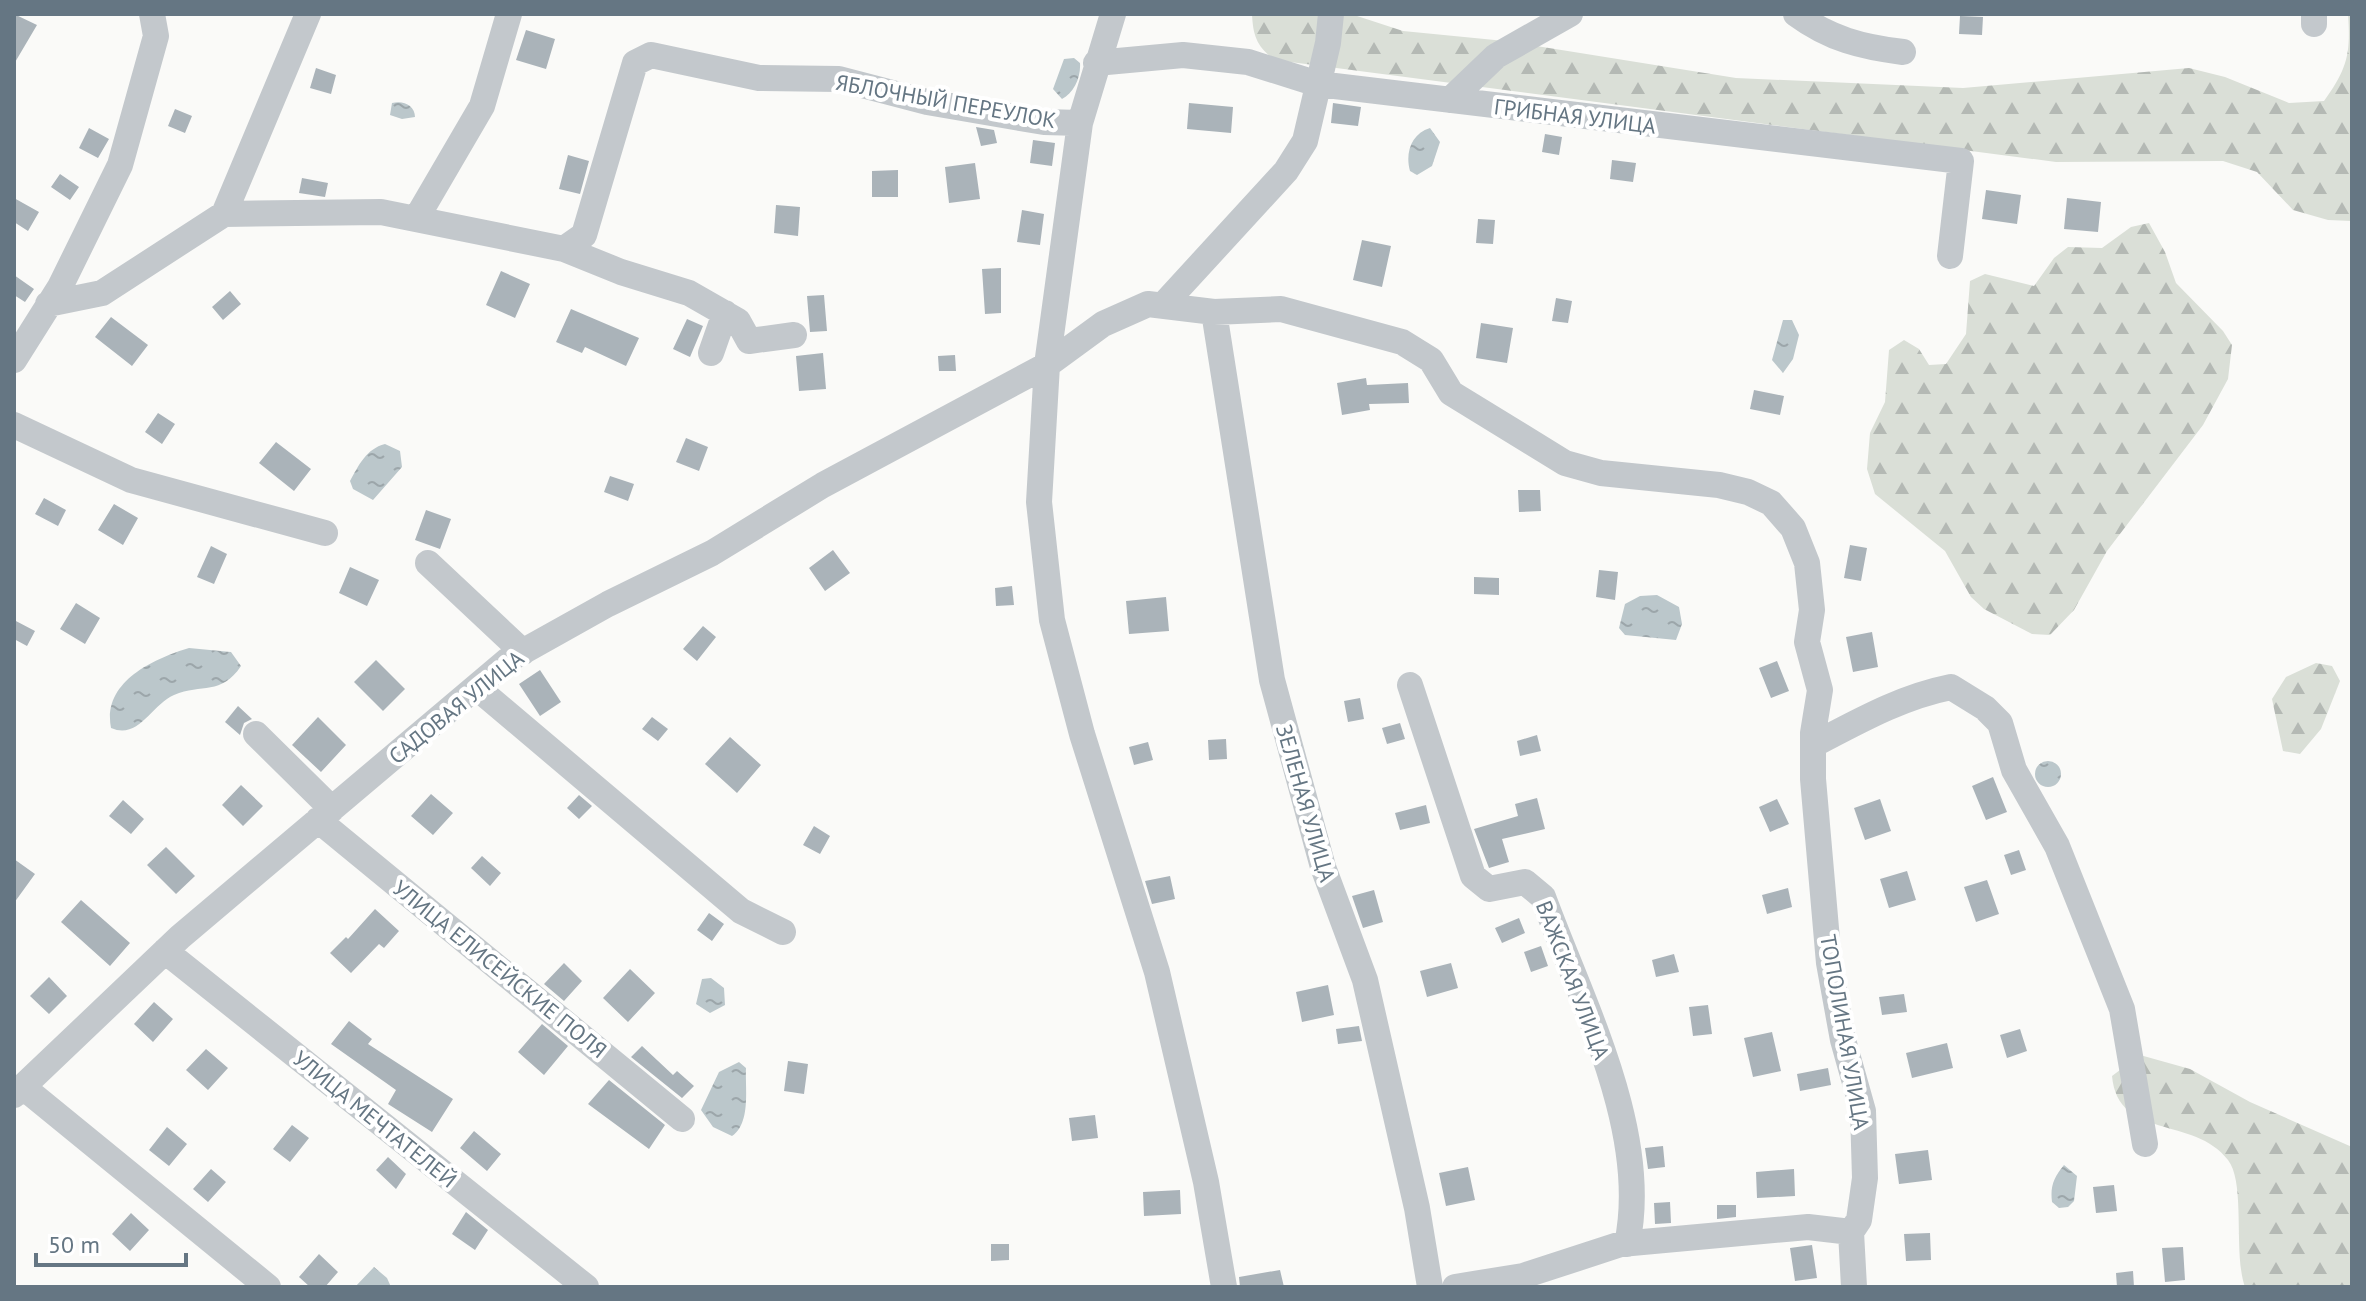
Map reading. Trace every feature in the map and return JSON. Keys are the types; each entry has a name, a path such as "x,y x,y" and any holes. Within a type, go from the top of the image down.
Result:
{"street":[{"path":"224,214 308,14"},
{"path":"416,219 482,106 509,14"},
{"path":"1113,14 1080,123 1047,365 1039,502 1052,620 1082,734 1157,972 1206,1182 1224,1287"},
{"path":"1164,304 1286,171 1305,141 1331,14"},
{"path":"1450,100 1496,56 1570,14"},
{"path":"1796,14 1819,31 1862,47 1903,52"},
{"path":"14,360 60,287 120,165 158,21"},
{"name":"ЯБЛОЧНЫЙ ПЕРЕУЛОК","path":"564,249 584,235 635,63 651,55 759,78 839,79 927,102 1044,122 1080,123"},
{"name":"ГРИБНАЯ УЛИЦА","path":"1096,63 1183,55 1248,62 1318,84 1961,161 1950,256"},
{"path":"48,304 102,293 224,214 381,212 564,249 621,272 689,293 738,321 749,341 794,335"},
{"name":"САДОВАЯ УЛИЦА","path":"18,1091 165,951 476,687 523,652 608,604 712,553 823,485 1047,365 1103,324 1148,304 1164,304"},
{"name":"ТОПОЛИНАЯ УЛИЦА","path":"1164,304 1214,312 1281,309 1402,342 1431,360 1451,393 1565,463 1601,473 1719,485 1771,503 1793,528 1807,563 1812,610 1807,642 1820,690 1813,739 1817,848 1829,963 1843,1040 1863,1111 1865,1178 1859,1220 1851,1232"},
{"name":"ЗЕЛЕНАЯ УЛИЦА","path":"1214,312 1272,680 1323,867 1365,980 1417,1208 1430,1287"},
{"path":"711,353 725,313"},
{"path":"14,425 131,480 325,533"},
{"path":"428,563 523,652"},
{"name":"ВАЖСКАЯ УЛИЦА","path":"1410,685 1473,876 1489,889 1525,882 1543,897 1611,1078 1630,1160 1634,1211 1627,1244"},
{"path":"476,687 741,911 783,932"},
{"path":"1813,739 1888,706 1951,687 1985,708 2000,723 2014,770 2057,846 2122,1009 2145,1144"},
{"name":"УЛИЦА ЕЛИСЕЙСКИЕ ПОЛЯ","path":"256,734 325,814 682,1119"},
{"name":"УЛИЦА МЕЧТАТЕЛЕЙ","path":"165,951 586,1287"},
{"path":"18,1091 268,1287"},
{"path":"1455,1287 1523,1276 1627,1244 1808,1227 1851,1232 1854,1287"}],"green space":[{"path":"1252,14 1351,14 1403,31 1505,41 1736,78 1963,88 2189,68 2225,77 2289,103 2324,101 2338,80 2346,60 2348,14 2352,14 2352,221 2328,220 2293,210 2257,172 2223,161 2056,162 1275,60 1257,40"},
{"path":"2149,223 2165,252 2176,283 2223,331 2232,345 2228,379 2203,425 2107,551 2074,610 2050,635 2032,634 1984,609 1971,597 1945,551 1875,494 1867,469 1870,433 1885,402 1889,350 1904,340 1919,349 1929,365 1946,364 1966,334 1970,281 1985,274 2034,286 2054,258 2068,247 2102,248 2131,227"},
{"path":"2316,663 2332,666 2340,681 2321,729 2300,754 2283,751 2272,699 2286,677"},
{"path":"2140,1055 2190,1069 2250,1102 2352,1147 2352,1287 2245,1287 2240,1256 2237,1185 2228,1160 2214,1146 2196,1137 2142,1119 2128,1110 2117,1096 2112,1076"}],"water":[{"path":"1074,58 1080,63 1078,79 1070,93 1062,99 1053,89 1064,59"},
{"path":"392,103 408,104 415,117 402,119 390,115"},
{"path":"1430,128 1440,142 1432,166 1417,175 1410,171 1409,151 1414,139"},
{"path":"1783,320 1792,320 1799,335 1793,359 1783,373 1772,360"},
{"path":"385,444 400,451 402,467 373,500 353,489 350,481 368,454"},
{"path":"1657,595 1679,607 1682,624 1676,640 1625,635 1619,628 1625,604 1640,596"},
{"path":"189,648 231,652 241,666 226,682 174,695 129,729 111,728 110,712 122,685 146,666"},
{"path":"2048,761 2057,765 2061,774 2057,783 2048,787 2039,783 2035,774 2039,765"},
{"path":"711,978 724,988 725,1005 710,1013 696,1004 702,979"},
{"path":"739,1062 746,1068 746,1105 742,1123 732,1136 713,1127 701,1110 719,1072"},
{"path":"2064,1165 2077,1176 2074,1201 2068,1207 2059,1208 2052,1202 2052,1186"},
{"path":"374,1267 387,1278 391,1287 355,1287"}],"building":[{"path":"14,14 37,25 14,64"},
{"path":"1960,16 1983,17 1982,35 1959,34"},
{"path":"526,30 555,39 546,69 516,60"},
{"path":"316,68 336,75 331,94 310,88"},
{"path":"1189,103 1233,107 1231,133 1187,129"},
{"path":"1333,103 1361,107 1358,126 1331,123"},
{"path":"175,109 192,116 185,133 168,126"},
{"path":"976,127 994,130 997,143 981,146"},
{"path":"89,128 109,139 98,158 79,148"},
{"path":"1545,134 1562,137 1559,155 1542,152"},
{"path":"1033,140 1055,143 1052,166 1030,163"},
{"path":"568,155 589,161 580,194 559,189"},
{"path":"1612,160 1636,163 1633,182 1610,179"},
{"path":"975,163 980,199 949,203 945,167"},
{"path":"898,170 898,197 872,197 872,171"},
{"path":"60,174 79,187 70,200 51,187"},
{"path":"302,178 328,183 325,197 299,193"},
{"path":"1986,190 2021,195 2017,224 1982,219"},
{"path":"14,198 39,212 28,231 14,222"},
{"path":"2067,198 2101,202 2098,232 2064,229"},
{"path":"776,205 800,207 798,236 774,233"},
{"path":"1022,210 1044,214 1040,245 1017,242"},
{"path":"1478,219 1495,220 1493,244 1476,243"},
{"path":"1362,240 1391,246 1382,287 1353,280"},
{"path":"1001,268 1001,313 985,314 982,269"},
{"path":"501,271 530,284 515,318 486,305"},
{"path":"14,275 34,289 25,302 14,295"},
{"path":"230,291 241,304 223,320 212,307"},
{"path":"824,295 827,331 810,332 807,296"},
{"path":"1556,298 1572,301 1568,323 1552,321"},
{"path":"571,309 639,338 626,366 585,347 582,353 556,342"},
{"path":"111,317 148,345 132,366 95,337"},
{"path":"687,319 703,326 690,357 673,349"},
{"path":"1481,323 1513,328 1507,363 1476,358"},
{"path":"823,353 826,389 799,391 796,356"},
{"path":"955,355 956,371 939,371 938,356"},
{"path":"1366,378 1367,385 1408,383 1409,403 1369,404 1370,410 1342,415 1337,383"},
{"path":"1754,390 1784,396 1780,415 1750,409"},
{"path":"158,413 175,424 162,444 145,432"},
{"path":"686,438 708,447 699,471 676,462"},
{"path":"276,442 311,469 294,491 259,463"},
{"path":"610,476 634,484 628,501 604,492"},
{"path":"1518,490 1540,490 1541,511 1519,512"},
{"path":"44,498 66,510 58,526 35,514"},
{"path":"114,504 138,518 123,545 98,530"},
{"path":"426,510 451,519 440,549 415,540"},
{"path":"1850,545 1867,548 1861,581 1844,578"},
{"path":"211,546 227,554 214,584 197,577"},
{"path":"833,550 850,573 825,591 809,568"},
{"path":"350,567 379,580 367,606 339,593"},
{"path":"1599,570 1618,572 1615,600 1596,597"},
{"path":"1474,577 1499,578 1499,595 1474,594"},
{"path":"1012,586 1014,605 996,606 995,588"},
{"path":"1166,597 1169,631 1129,634 1126,601"},
{"path":"76,603 100,618 85,644 60,629"},
{"path":"14,620 35,631 27,646 14,639"},
{"path":"703,626 716,637 697,661 683,649"},
{"path":"1872,632 1878,667 1853,672 1846,637"},
{"path":"376,660 405,689 383,711 354,682"},
{"path":"1777,661 1789,691 1771,698 1759,668"},
{"path":"540,670 561,702 540,716 519,684"},
{"path":"1360,698 1364,719 1348,722 1344,701"},
{"path":"238,706 252,719 244,723 240,735 225,722"},
{"path":"318,717 346,745 321,772 292,745"},
{"path":"652,717 668,729 658,741 642,729"},
{"path":"1400,723 1405,739 1387,744 1382,728"},
{"path":"1537,735 1541,751 1520,756 1517,741"},
{"path":"730,737 761,765 737,793 705,764"},
{"path":"1226,739 1227,759 1209,760 1208,740"},
{"path":"1148,742 1153,760 1134,765 1129,747"},
{"path":"1993,777 2007,812 1986,820 1972,786"},
{"path":"241,785 263,806 243,826 222,805"},
{"path":"431,794 453,813 433,835 411,816"},
{"path":"579,795 592,806 579,819 567,808"},
{"path":"1537,798 1545,829 1502,839 1509,862 1489,868 1474,829 1518,816 1515,804"},
{"path":"1777,799 1789,824 1770,832 1759,807"},
{"path":"1880,799 1891,831 1865,840 1854,808"},
{"path":"123,800 144,819 131,834 109,816"},
{"path":"1426,805 1430,823 1400,830 1395,813"},
{"path":"814,826 830,836 820,854 803,845"},
{"path":"166,847 195,876 176,894 147,865"},
{"path":"2019,850 2026,870 2011,875 2004,855"},
{"path":"482,856 501,873 490,886 471,868"},
{"path":"14,859 35,874 14,903"},
{"path":"1907,871 1916,900 1889,908 1880,879"},
{"path":"1170,876 1175,899 1152,904 1145,881"},
{"path":"1987,880 1999,914 1976,922 1964,887"},
{"path":"1788,888 1792,907 1767,914 1762,895"},
{"path":"1374,890 1383,922 1363,928 1352,896"},
{"path":"81,900 130,943 110,966 61,922"},
{"path":"375,909 399,931 384,948 379,944 351,973 330,953 346,937 348,939"},
{"path":"709,913 724,924 712,941 697,930"},
{"path":"1519,918 1525,933 1502,943 1495,928"},
{"path":"1541,946 1548,966 1531,972 1524,952"},
{"path":"1674,954 1679,972 1656,977 1652,960"},
{"path":"564,963 582,981 564,1001 544,984"},
{"path":"1451,963 1458,988 1427,997 1420,971"},
{"path":"630,969 655,993 628,1022 603,998"},
{"path":"49,977 67,996 49,1014 30,996"},
{"path":"1328,985 1334,1015 1302,1022 1296,992"},
{"path":"1904,994 1907,1012 1882,1015 1879,997"},
{"path":"154,1002 173,1019 153,1042 134,1024"},
{"path":"1708,1005 1712,1034 1693,1036 1689,1007"},
{"path":"349,1021 372,1039 368,1044 453,1099 432,1132 388,1104 396,1090 331,1044"},
{"path":"542,1024 568,1046 544,1075 518,1052"},
{"path":"1359,1026 1362,1041 1338,1044 1336,1029"},
{"path":"2020,1029 2027,1051 2007,1058 2000,1035"},
{"path":"1772,1032 1781,1071 1753,1077 1744,1038"},
{"path":"1947,1043 1953,1068 1912,1078 1906,1053"},
{"path":"642,1046 673,1075 677,1071 694,1086 682,1098 631,1057"},
{"path":"206,1049 228,1068 208,1090 186,1070"},
{"path":"788,1061 808,1064 804,1094 784,1091"},
{"path":"1828,1068 1831,1085 1800,1091 1797,1074"},
{"path":"609,1080 665,1125 649,1149 588,1104"},
{"path":"1095,1115 1098,1138 1072,1141 1069,1118"},
{"path":"292,1125 309,1138 290,1162 273,1149"},
{"path":"167,1127 187,1144 169,1166 149,1150"},
{"path":"474,1131 501,1154 487,1171 460,1148"},
{"path":"1663,1146 1665,1167 1648,1169 1645,1148"},
{"path":"1928,1150 1932,1180 1899,1184 1895,1154"},
{"path":"388,1157 406,1174 396,1189 376,1170"},
{"path":"1468,1167 1475,1200 1446,1206 1439,1173"},
{"path":"211,1169 226,1182 208,1202 193,1189"},
{"path":"1794,1169 1795,1196 1757,1198 1756,1172"},
{"path":"2114,1185 2117,1211 2096,1213 2093,1187"},
{"path":"1180,1190 1181,1214 1144,1216 1143,1192"},
{"path":"1670,1202 1671,1223 1655,1224 1654,1203"},
{"path":"1717,1205 1736,1205 1736,1217 1717,1219"},
{"path":"466,1212 488,1230 475,1250 452,1234"},
{"path":"131,1213 149,1230 130,1251 112,1234"},
{"path":"1930,1233 1931,1260 1906,1261 1904,1234"},
{"path":"991,1244 1009,1244 1009,1260 991,1261"},
{"path":"1812,1245 1817,1278 1795,1281 1790,1248"},
{"path":"2183,1247 2185,1280 2165,1282 2162,1248"},
{"path":"319,1254 338,1272 325,1287 310,1287 299,1277"},
{"path":"1280,1270 1284,1287 1240,1287 1239,1277"},
{"path":"2133,1271 2134,1287 2117,1287 2116,1273"}]}
